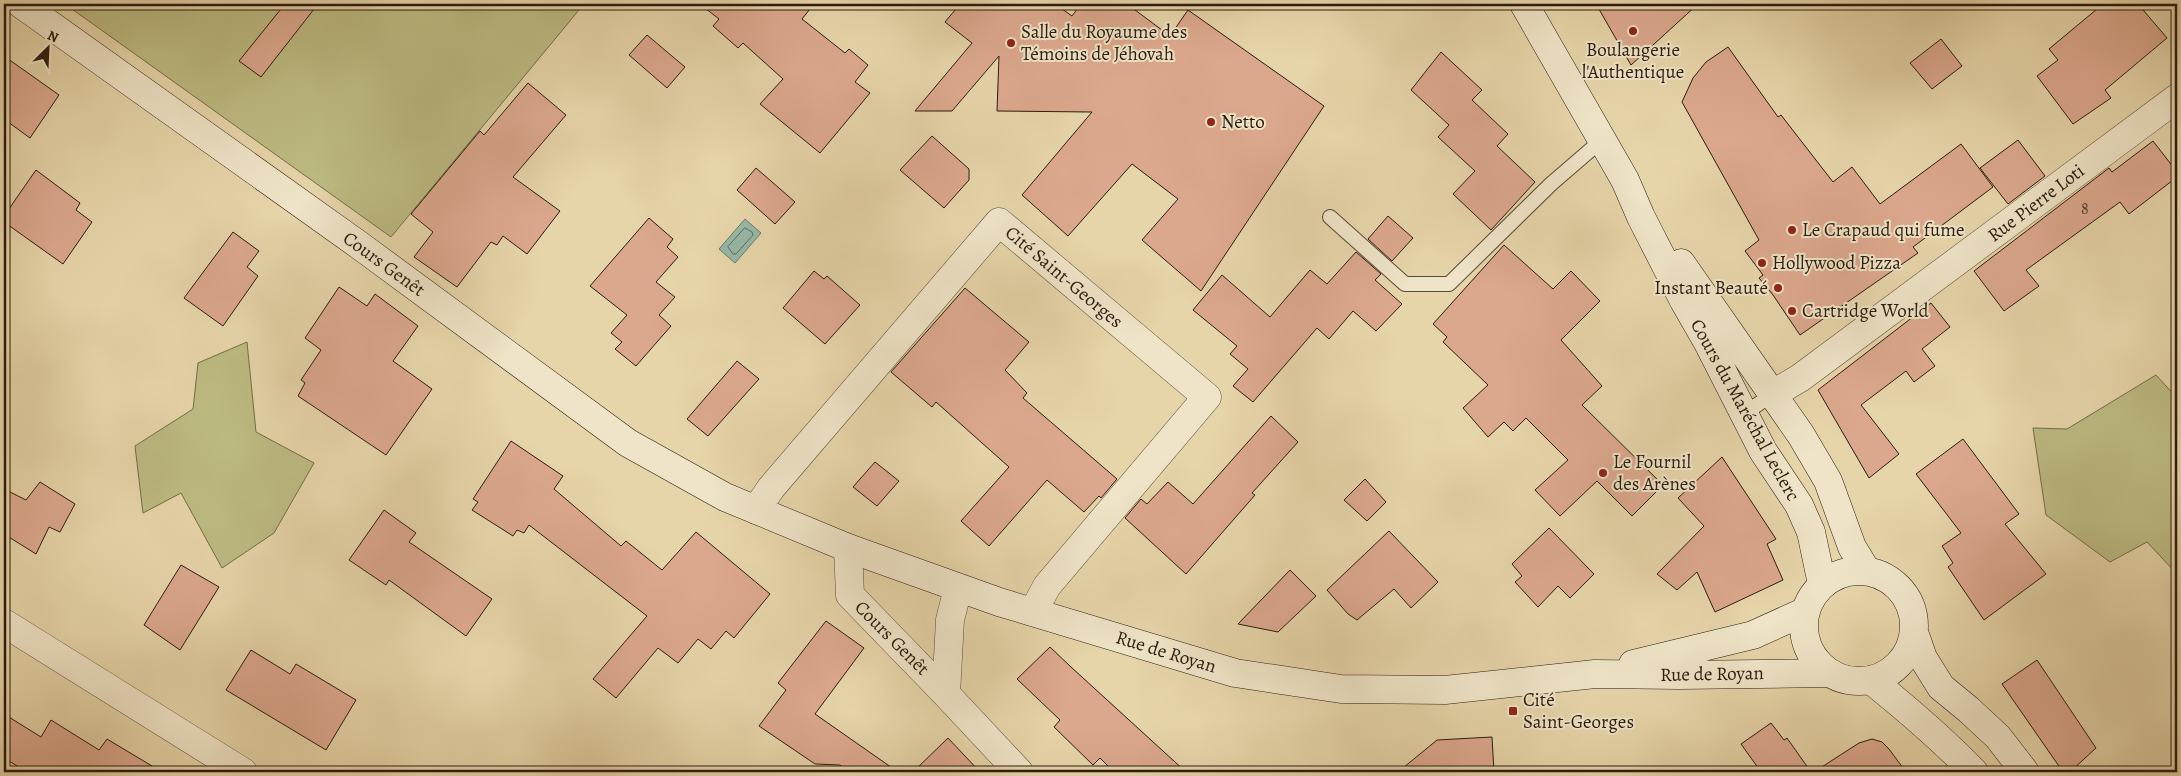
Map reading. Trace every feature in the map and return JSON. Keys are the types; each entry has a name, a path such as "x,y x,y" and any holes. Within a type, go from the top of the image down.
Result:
{"main road":[{"name":"Cours Genêt","path":"21,4 359,245 628,443 725,496 756,510"},
{"name":"Cours du Maréchal Leclerc","path":"1524,4 1625,180 1641,217 1763,450 1799,505 1811,532 1822,584"},
{"name":"Rue Pierre Loti","path":"1772,394 1800,378 2177,98"},
{"path":"1625,180 1801,435 1828,481 1852,547 1866,570"},
{"name":"Cité Saint-Georges","path":"756,510 771,488 999,222 1207,397 1047,586 1033,612"},
{"name":"Rue de Royan","path":"756,510 848,548 958,588 1033,612 1235,673 1342,690 1445,690 1595,674 1830,673"},
{"name":"Cours Genêt","path":"848,548 850,595 1019,772"},
{"path":"1866,570 1883,575 1897,585 1908,599 1914,615 1914,632 1910,649 1900,664 1887,674 1871,680 1843,679 1830,673 1817,662 1808,646 1804,629 1806,611 1812,596 1822,584 1850,571 1866,570"},
{"name":"Cours Genêt","path":"946,694 950,620 958,588"},
{"name":"Rue de Royan","path":"1595,674 1753,635 1806,611"},
{"path":"4,623 243,772"},
{"path":"1914,632 1923,658 1940,687 1969,710 1998,737 2025,772"},
{"path":"1871,680 1951,748 1974,772"}],"lane":[{"path":"1330,217 1405,284 1449,284 1551,184 1602,140"},
{"path":"1745,413 1772,394"}],"shaded area":[{"path":"65,4 584,4 391,237"},
{"path":"247,342 256,432 314,463 274,533 222,568 181,493 143,513 135,446 193,409 198,363"},
{"path":"2156,375 2177,398 2177,574 2147,542 2110,562 2046,515 2033,428 2067,429"}],"water":[{"path":"745,219 761,233 735,263 719,249"}],"building":[{"path":"285,4 318,4 261,77 239,61"},
{"path":"700,4 814,4 802,19 845,53 849,49 868,65 855,82 870,93 820,153 760,104 783,79 743,43 738,48 713,26 719,19"},
{"path":"960,4 1055,4 1072,16 1081,4 1127,4 1170,36 1188,10 1324,106 1201,291 1142,240 1178,199 1132,164 1068,236 1022,195 1092,112 997,111 999,56 952,111 915,111 972,43 945,22"},
{"path":"1596,4 1698,4 1631,65"},
{"path":"2103,4 2138,4 2167,38 2105,90 2111,98 2073,124 2037,76 2058,60 2049,49"},
{"path":"647,35 685,67 667,88 629,55"},
{"path":"1941,39 1962,66 1932,89 1910,63"},
{"path":"1728,47 1778,117 1781,115 1833,182 1852,167 1880,204 1961,144 1993,187 1913,247 1918,253 1800,335 1759,278 1763,275 1745,251 1759,240 1682,102 1693,78 1706,62"},
{"path":"1441,52 1482,90 1472,100 1508,134 1497,146 1535,182 1491,230 1453,194 1475,171 1438,137 1449,125 1411,90"},
{"path":"4,56 59,95 30,138 4,119"},
{"path":"528,83 566,115 513,177 560,211 527,254 503,236 497,245 491,242 457,287 414,257 433,232 411,214 480,131 484,135"},
{"path":"932,136 969,169 969,180 944,208 900,170"},
{"path":"2018,140 2045,176 2008,204 1980,168"},
{"path":"2153,141 2177,172 2177,177 2129,214 2120,202 2026,270 2039,286 2004,311 1974,271 2109,168 2112,172"},
{"path":"756,168 795,202 775,224 737,190"},
{"path":"36,170 80,203 76,210 92,222 63,264 4,222 4,217"},
{"path":"1388,216 1413,238 1392,261 1368,239"},
{"path":"649,218 673,239 667,247 678,257 656,282 675,297 659,315 671,326 636,366 615,349 622,342 611,333 627,315 590,286"},
{"path":"233,232 259,251 247,267 258,276 223,326 184,298"},
{"path":"1504,245 1553,289 1571,271 1600,301 1561,340 1602,386 1582,405 1663,485 1632,516 1597,481 1560,516 1535,490 1568,460 1526,418 1513,431 1504,422 1488,437 1463,408 1488,385 1443,342 1447,337 1433,324"},
{"path":"1356,252 1381,274 1375,280 1402,304 1376,331 1353,311 1329,339 1317,328 1253,402 1233,386 1248,369 1230,354 1237,346 1193,310 1222,275 1270,317 1310,270 1327,284"},
{"path":"814,271 824,279 827,276 860,305 825,344 783,308"},
{"path":"339,287 367,306 375,294 418,326 393,361 432,389 386,455 298,396 305,383 301,380 321,350 305,338"},
{"path":"965,288 1029,342 1005,370 1027,393 1023,398 1117,479 1101,498 1099,496 1084,512 1047,480 989,546 961,521 1009,467 936,402 932,407 891,372"},
{"path":"1931,303 1950,327 1922,349 1935,366 1914,382 1906,371 1861,405 1899,454 1869,478 1818,390"},
{"path":"737,361 759,379 708,436 687,419"},
{"path":"1271,416 1298,442 1252,493 1255,495 1186,574 1125,518 1141,499 1147,504 1168,482 1193,504"},
{"path":"1963,439 2019,514 2005,524 2046,574 1984,620 1948,567 1953,563 1942,546 1961,533 1916,474"},
{"path":"511,441 563,476 554,489 621,546 626,541 662,570 696,532 770,594 734,638 726,631 711,649 698,639 678,663 658,648 616,698 593,679 647,616 529,525 524,533 517,530 513,536 472,510 478,502 473,499"},
{"path":"1722,457 1776,539 1767,544 1783,580 1715,612 1697,572 1677,590 1657,574 1704,526 1678,498"},
{"path":"875,462 899,481 877,506 853,487"},
{"path":"1365,479 1386,502 1367,521 1344,500"},
{"path":"40,482 75,504 60,532 49,527 36,554 4,534 4,489 26,500"},
{"path":"384,510 416,533 409,542 492,599 466,636 389,580 386,585 349,560"},
{"path":"1549,528 1594,574 1570,598 1558,586 1538,607 1515,582 1522,576 1512,564"},
{"path":"1389,531 1438,582 1411,608 1394,589 1357,620 1348,614 1327,590"},
{"path":"181,565 219,587 180,650 144,625"},
{"path":"1290,570 1316,596 1278,632 1238,624"},
{"path":"826,621 864,648 815,714 898,772 848,772 840,765 815,764 759,726 786,690 778,683"},
{"path":"1050,647 1186,772 1114,772 1100,758 1093,765 1054,727 1060,720 1017,679"},
{"path":"251,650 290,674 296,664 356,700 326,750 226,690"},
{"path":"2037,660 2096,748 2070,772 2063,772 2002,684"},
{"path":"4,714 41,737 51,720 99,750 107,739 162,772 27,772 4,758"},
{"path":"1771,723 1784,740 1787,738 1811,772 1761,772 1741,744"},
{"path":"1492,737 1494,772 1398,772 1437,740"},
{"path":"948,738 980,772 913,772"},
{"path":"1872,739 1882,742 1906,772 1814,772 1859,743"}],"place":[{"name":"Boulangerie l'Authentique","path":"1633,31"},
{"name":"Salle du Royaume des Témoins de Jéhovah","path":"1011,43"},
{"name":"Netto","path":"1211,122"},
{"name":"Le Crapaud qui fume","path":"1792,230"},
{"name":"Hollywood Pizza","path":"1762,263"},
{"name":"Instant Beauté","path":"1778,288"},
{"name":"Cartridge World","path":"1792,311"},
{"name":"Le Fournil des Arènes","path":"1603,473"},
{"name":"Cité Saint-Georges","path":"1513,711"}]}
